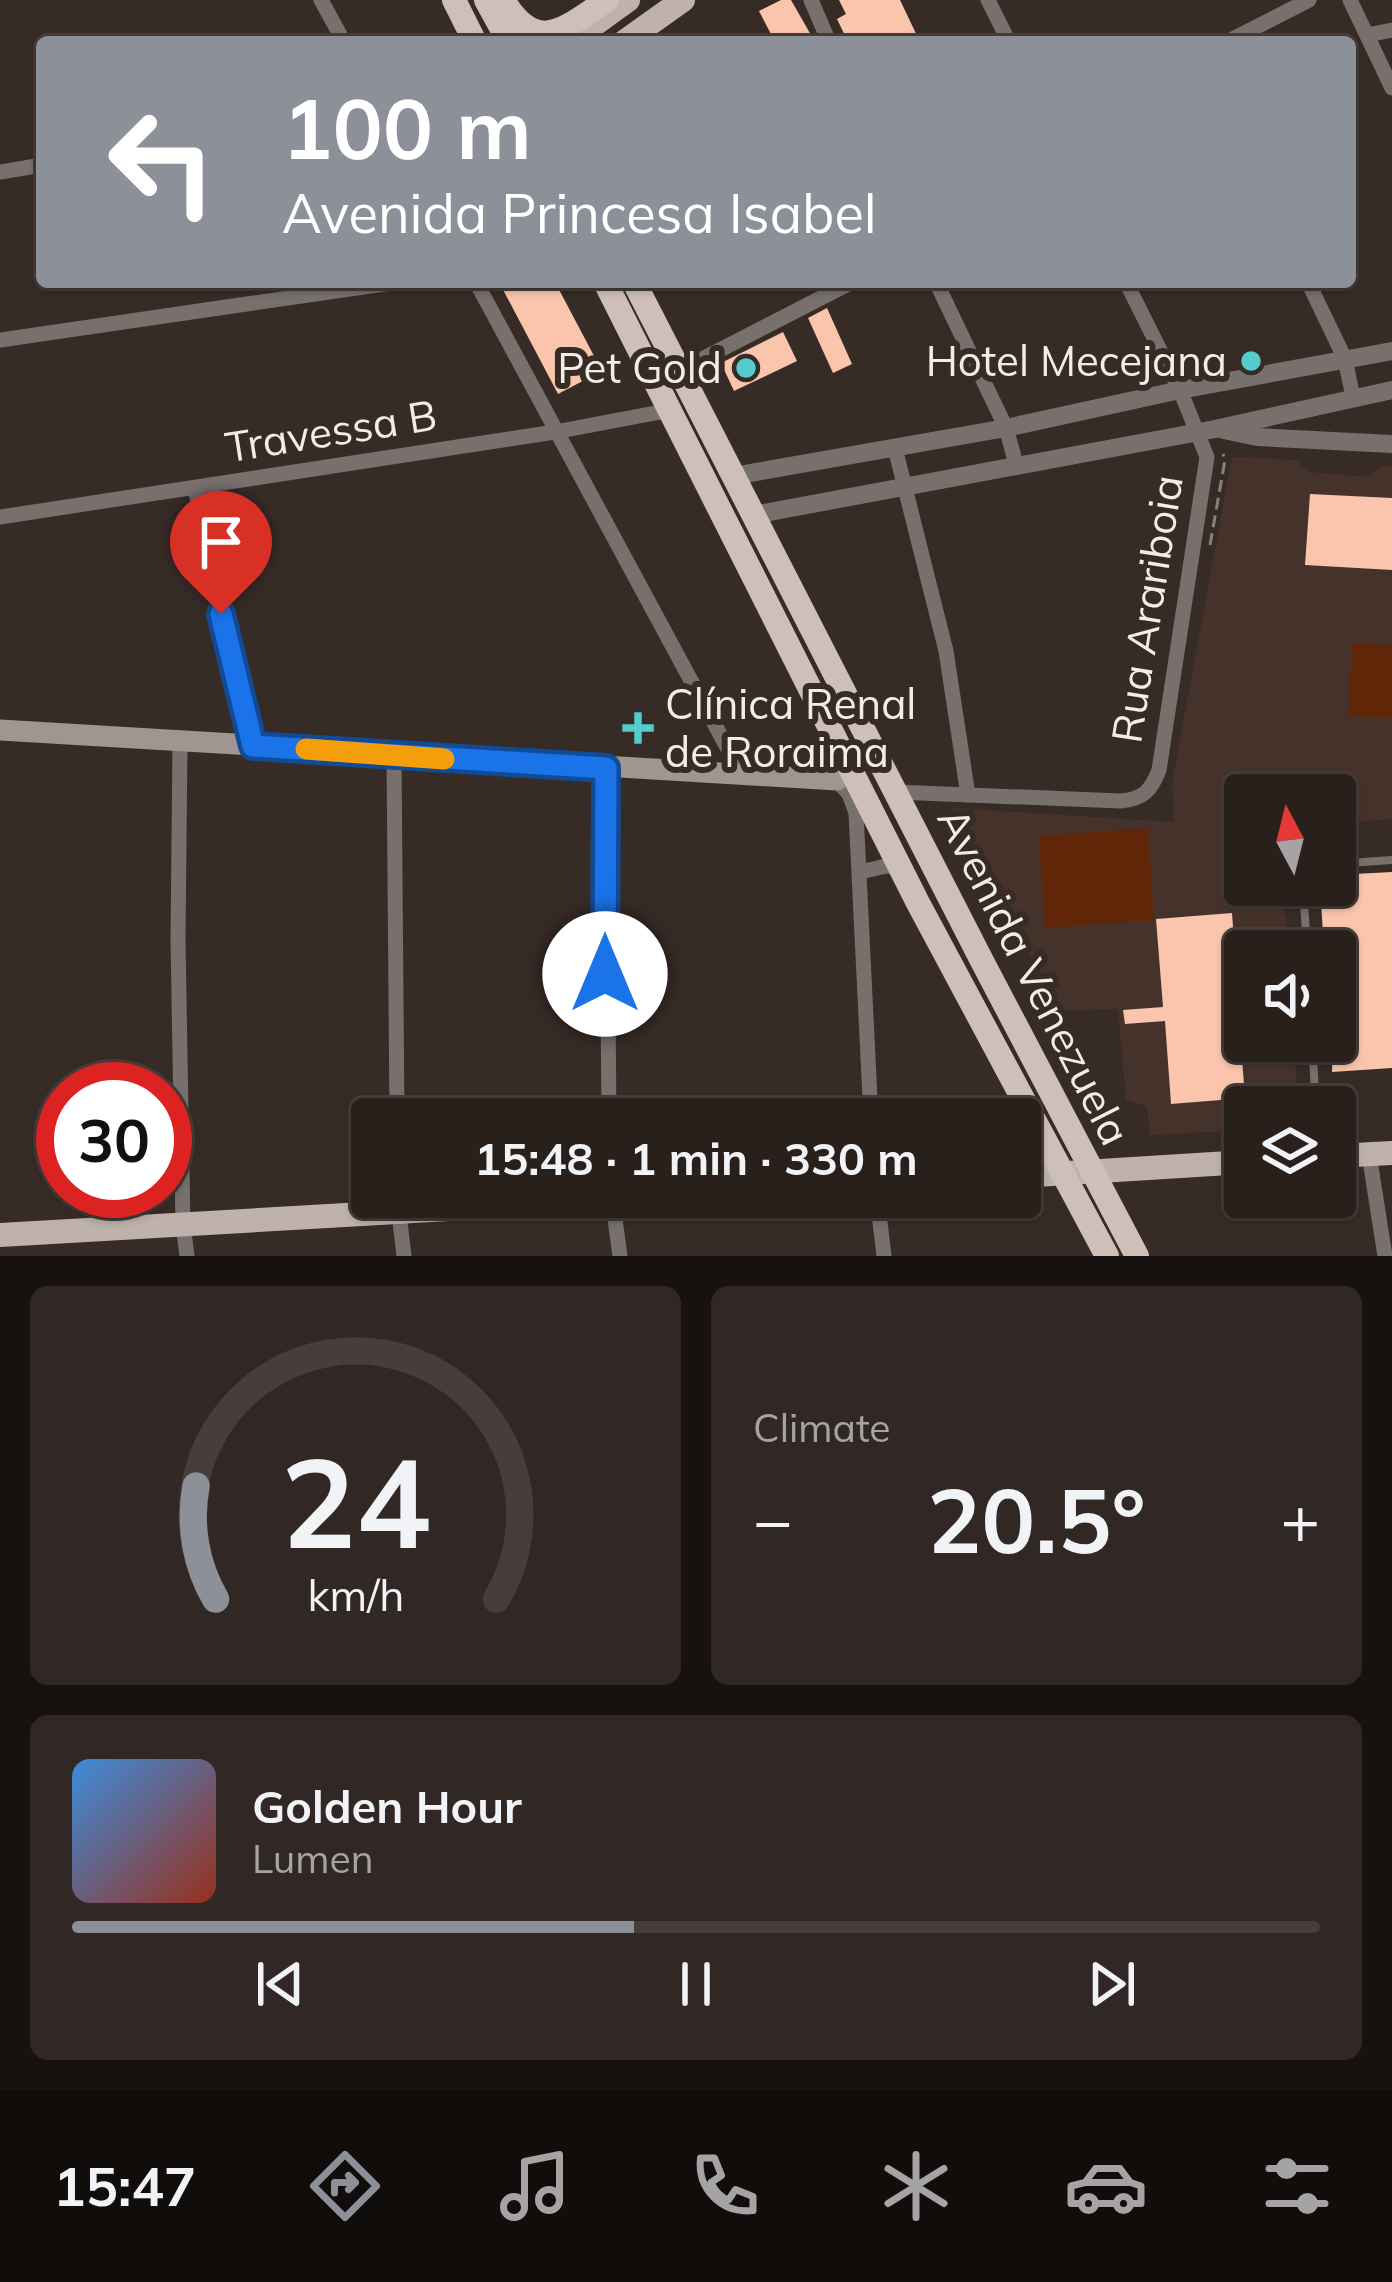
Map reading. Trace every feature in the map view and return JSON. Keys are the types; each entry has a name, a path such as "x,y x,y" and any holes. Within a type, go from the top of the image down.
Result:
{"highway":[{"path":"454,0 473,36"},
{"path":"486,0 506,36"},
{"path":"503,0 517,21 539,34 565,28 607,0"},
{"name":"Avenida Venezuela","path":"608,288 805,678 843,771 900,867 1101,1249"},
{"name":"Avenida Venezuela","path":"637,288 1137,1256"},
{"path":"805,678 813,662 823,662 834,674"},
{"path":"949,962 962,976 975,978 982,972 976,951"}],"main road":[{"path":"578,36 628,0"},
{"path":"632,36 683,0"},
{"path":"0,730 742,775 843,771"},
{"path":"1041,1174 1224,1163"},
{"path":"0,1235 351,1209"}],"street":[{"path":"321,0 341,36"},
{"path":"811,0 826,36"},
{"path":"988,0 1006,36"},
{"path":"1239,36 1309,0"},
{"path":"1350,0 1392,88"},
{"path":"1367,35 1392,30"},
{"path":"0,172 36,166"},
{"path":"0,340 357,288"},
{"path":"479,288 742,775"},
{"path":"680,371 840,288"},
{"path":"938,288 1006,428 1016,464"},
{"path":"1129,288 1180,390 1208,430 1392,444"},
{"path":"1311,288 1345,359 1353,397"},
{"path":"733,476 1392,352"},
{"path":"753,515 1208,430 1392,390"},
{"name":"Travessa B","path":"0,517 555,433 671,410"},
{"name":"Rua Arariboia","path":"968,795 1121,801 1144,795 1159,770 1208,430"},
{"path":"895,448 946,651 968,795 895,792"},
{"path":"195,488 253,746"},
{"path":"180,742 178,940 187,1256"},
{"path":"394,756 397,1098"},
{"path":"606,768 609,1098"},
{"path":"843,771 856,813 870,1098"},
{"path":"860,872 900,867"},
{"path":"1380,1153 1385,1256"},
{"path":"399,1218 404,1256"},
{"path":"615,1218 620,1256"},
{"path":"879,1218 884,1256"}],"lane":[{"path":"1356,862 1392,860"}],"path":[{"path":"1208,430 1225,460 1209,550"}],"shaded area":[{"path":"1232,457 1297,460 1308,472 1368,477 1380,466 1392,466 1392,819 1356,822 1356,774 1224,774 1224,906 1285,906 1287,930 1224,930 1224,1062 1295,1062 1297,1086 1224,1086 1224,1131 1150,1135 1147,1107 1126,1099 1118,1009 1060,1011 951,808 1174,822 1172,783"},
{"path":"1352,643 1392,645 1392,718 1348,716"},
{"path":"1148,828 1154,920 1045,928 1039,836"}],"building":[{"path":"791,0 812,36 772,36 759,11"},
{"path":"839,0 900,0 917,36 845,36 837,19 846,14"},
{"path":"502,288 558,288 602,371 558,394"},
{"path":"827,308 852,364 833,373 808,318"},
{"path":"783,332 797,361 734,391 721,363"},
{"path":"1310,494 1392,498 1392,570 1305,565"},
{"path":"1392,872 1392,1068 1332,1072 1332,1062 1356,1062 1356,930 1323,930 1321,906 1356,906 1356,874"},
{"path":"1232,913 1233,930 1224,930 1224,1062 1242,1062 1244,1086 1224,1086 1224,1100 1171,1104 1165,1021 1125,1024 1123,1010 1163,1007 1156,919"}],"slow traffic":[{"path":"306,749 444,759"}],"place":[{"name":"Hotel Mecejana","path":"1251,361"},
{"name":"Pet Gold","path":"746,368"},
{"name":"Clínica Renal de Roraima","path":"638,728"}],"route":[{"path":"221,614 253,746 606,768 605,974"}]}
